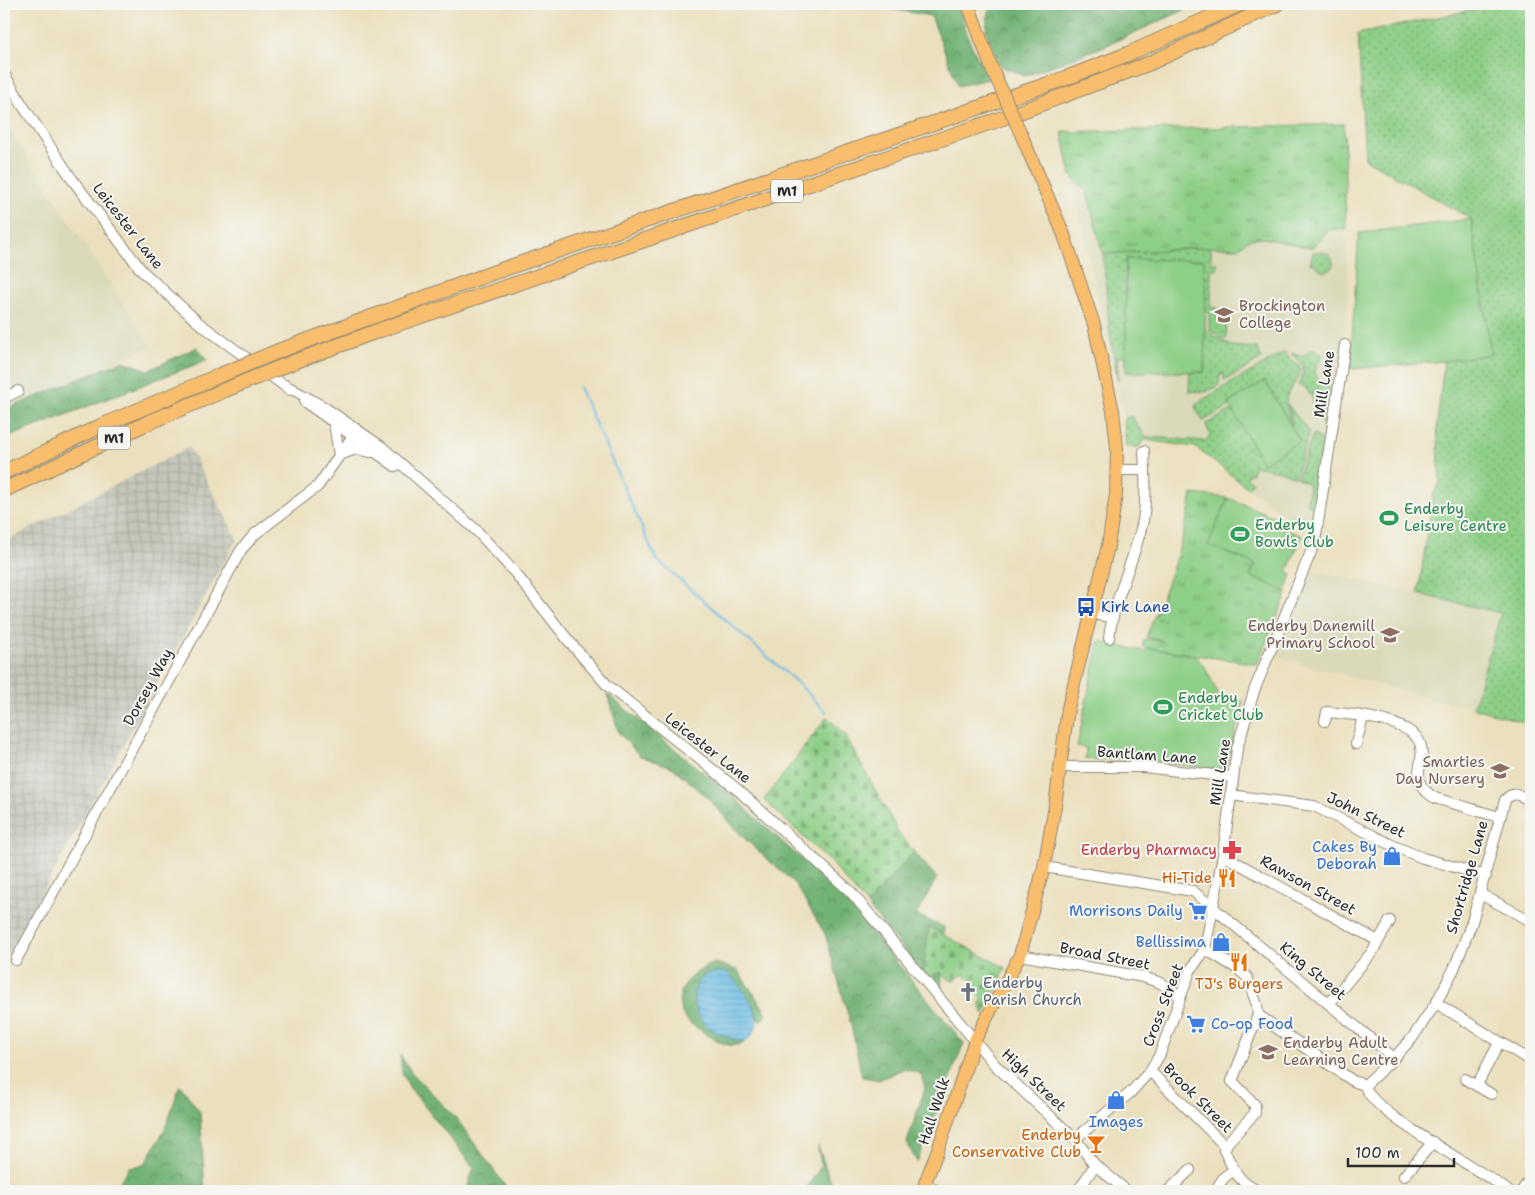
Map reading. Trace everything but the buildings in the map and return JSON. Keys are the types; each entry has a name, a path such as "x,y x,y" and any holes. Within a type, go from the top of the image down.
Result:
{"highway":[{"name":"M1","path":"4,472 101,426 281,350 495,272 1066,78 1136,51 1240,4"},
{"name":"M1","path":"4,490 144,425 292,363 380,330 1008,117 1150,63 1277,4"}],"main road":[{"name":"Hall Walk","path":"924,1188 975,1040 1020,955 1044,866 1061,767 1068,708 1114,519 1117,448 1113,411 1094,325 1064,235 991,66 968,4"}],"street":[{"name":"Leicester Lane","path":"4,74 23,106 72,178 142,271 199,323 334,424 355,432 382,447 477,531 516,574 568,640 607,685 738,790 851,892 975,1040"},
{"name":"Mill Lane","path":"1205,949 1224,854 1237,748 1254,692 1314,542 1345,345"},
{"name":"Leicester Lane","path":"285,386 324,407 355,432 377,454 420,482"},
{"path":"4,398 18,391"},
{"path":"334,424 339,455 356,449 377,454"},
{"name":"Dorsey Way","path":"16,960 241,550 255,534 312,492 355,432"},
{"path":"1110,638 1112,617 1143,520 1144,451"},
{"path":"1116,470 1145,470"},
{"path":"1091,614 1112,617"},
{"path":"1325,721 1327,712 1363,717 1402,726 1412,733 1420,744 1421,757 1418,778 1428,794 1435,798 1499,817"},
{"path":"1356,744 1363,717"},
{"name":"Bantlam Lane","path":"1061,767 1143,767 1232,777"},
{"name":"Shortridge Lane","path":"1365,1085 1413,1037 1436,1003 1454,969 1472,922 1486,876 1499,817 1505,800 1510,795 1517,794 1531,801"},
{"name":"John Street","path":"1230,795 1314,806 1396,847 1423,858 1486,876"},
{"name":"Rawson Street","path":"1224,854 1378,941"},
{"name":"King Street","path":"1044,866 1194,891 1394,1058"},
{"path":"1480,894 1531,921"},
{"path":"1329,1004 1356,975 1390,921"},
{"path":"1205,949 1238,969 1246,977 1254,994 1258,1015 1237,1063 1232,1081 1255,1105 1255,1113 1226,1144 1233,1172 1243,1182 1259,1191"},
{"name":"Cross Street","path":"1075,1139 1130,1092 1150,1070 1160,1054 1190,972 1205,949"},
{"name":"Broad Street","path":"1020,955 1143,977 1161,983 1180,996"},
{"path":"1436,1003 1531,1061"},
{"path":"1258,1015 1353,1081 1365,1085 1367,1094 1396,1118 1508,1191"},
{"name":"High Street","path":"975,1040 1016,1086 1075,1139 1095,1165 1127,1191"},
{"path":"1477,1085 1499,1043"},
{"name":"Brook Street","path":"1150,1070 1226,1144"},
{"path":"1465,1079 1490,1094"},
{"path":"1404,1176 1433,1142"},
{"path":"1078,1191 1095,1165"},
{"path":"1168,1191 1190,1170"},
{"path":"1217,1191 1224,1176 1233,1172"},
{"path":"1522,1191 1531,1177"},
{"path":"924,1188 937,1191"}],"shaded area":[{"path":"4,121 151,346 4,415"},
{"name":"Brockington College","path":"1344,124 1346,249 1349,286 1343,344 1316,509 1307,532 1195,447 1144,440 1139,447 1126,447 1124,419 1062,132"},
{"path":"189,447 237,539 6,958 4,956 4,542"},
{"name":"Enderby Danemill Primary School","path":"1308,570 1501,613 1473,708 1422,697 1276,656"}],"green space":[{"path":"862,4 958,4 969,40 988,79 958,86 931,16"},
{"path":"989,4 1198,4 1105,46 1025,76 1000,66 986,31"},
{"path":"1500,4 1531,4 1531,724 1473,708 1501,613 1418,594 1433,495 1440,482 1437,423 1444,361 1491,353 1471,219 1365,159 1358,34"},
{"path":"1344,124 1346,228 1329,230 1312,248 1259,237 1248,240 1238,248 1209,247 1103,254 1087,192 1071,176 1062,132"},
{"path":"1471,219 1491,354 1444,361 1350,369 1359,233"},
{"path":"1211,247 1211,262 1217,263 1217,269 1211,269 1211,307 1216,308 1216,312 1227,313 1226,339 1209,329 1209,313 1204,309 1204,277 1126,259 1126,356 1117,357 1118,381 1110,333 1103,254"},
{"path":"1313,252 1328,254 1333,263 1332,268 1323,272 1313,263 1310,264"},
{"path":"1126,259 1204,260 1204,277 1206,277 1204,372 1126,372"},
{"path":"1204,329 1231,346 1257,348 1262,359 1224,381 1224,374 1220,374 1219,385 1206,392 1189,391 1190,372 1204,372"},
{"path":"197,347 207,360 4,439 4,410 123,361 149,370"},
{"path":"1313,349 1323,355 1316,370 1317,378 1335,393 1330,433 1320,420 1308,392 1304,387 1298,385 1303,374 1303,366 1291,353 1302,357"},
{"path":"1285,352 1290,360 1300,367 1298,379 1287,396 1286,404 1290,424 1265,382 1228,403 1230,406 1203,421 1195,407 1197,403"},
{"path":"1265,381 1300,441 1263,463 1228,403"},
{"path":"1288,405 1309,432 1295,477 1280,471 1254,466 1252,474 1249,473 1247,478 1253,483 1248,488 1195,447 1144,440 1139,447 1126,447 1124,419 1131,416 1146,437 1206,441 1210,435 1206,424 1232,410 1263,463 1300,441 1291,426 1292,420"},
{"path":"1313,434 1329,445 1316,507 1307,504 1309,484 1297,478"},
{"path":"1192,494 1228,498 1209,545 1256,564 1251,576 1288,591 1257,664 1142,646 1145,639 1163,641 1146,637 1179,549"},
{"path":"1228,498 1275,517 1272,524 1302,536 1287,572 1292,575 1285,591 1250,576 1256,564 1208,545"},
{"name":"Enderby Cricket Club","path":"1099,641 1143,651 1148,648 1194,655 1205,667 1219,696 1243,701 1227,765 1218,770 1146,760 1085,759 1086,748 1077,746"},
{"path":"607,694 737,800 842,897 964,1043 917,1162 907,1143 925,1088 920,1073 903,1069 879,1080 862,1077 851,1025 825,934 795,884 744,838 705,795 672,767 640,756 619,733"},
{"path":"827,717 845,735 900,835 914,852 867,905 830,862 764,800"},
{"path":"914,852 937,878 916,915 944,927 941,996 867,905"},
{"path":"929,927 1006,968 984,1014 979,1003 983,1001 970,977 966,978 964,974 952,981 939,972 934,982 923,971"},
{"path":"715,963 737,970 767,1013 762,1020 758,1020 756,1012 715,973 698,984 694,1001 696,1010 701,1018 707,1026 719,1034 745,1042 738,1045 724,1044 717,1041 691,1024 683,1015 680,1005 683,987 689,979 705,967"},
{"path":"400,1055 412,1073 456,1118 509,1191 466,1191 474,1168 410,1088 402,1073"},
{"path":"180,1085 200,1112 205,1191 114,1191 129,1167 144,1165 165,1129"},
{"path":"818,1146 834,1191 805,1191 821,1166"}],"water":[{"path":"727,972 748,996 756,1015 753,1033 745,1042 714,1031 702,1020 695,1008 694,993 699,981 709,974"}],"waterway":[{"path":"579,387 656,559 802,687 826,712"}],"place":[{"name":"Brockington College","path":"1224,315"},
{"name":"Enderby Leisure Centre","path":"1389,518"},
{"name":"Enderby Bowls Club","path":"1240,534"},
{"name":"Kirk Lane","path":"1086,607"},
{"name":"Enderby Danemill Primary School","path":"1390,635"},
{"name":"Enderby Cricket Club","path":"1163,707"},
{"name":"Smarties Day Nursery","path":"1500,771"},
{"name":"Enderby Pharmacy","path":"1232,850"},
{"name":"Cakes By Deborah","path":"1392,856"},
{"name":"Hi-Tide","path":"1227,878"},
{"name":"Morrisons Daily","path":"1198,911"},
{"name":"Bellissima","path":"1221,942"},
{"name":"TJ's Burgers","path":"1239,962"},
{"name":"Enderby Parish Church","path":"968,992"},
{"name":"Co-op Food","path":"1196,1024"},
{"name":"Enderby Adult Learning Centre","path":"1268,1052"},
{"name":"Images","path":"1116,1100"},
{"name":"Enderby Conservative Club","path":"1096,1144"}]}
